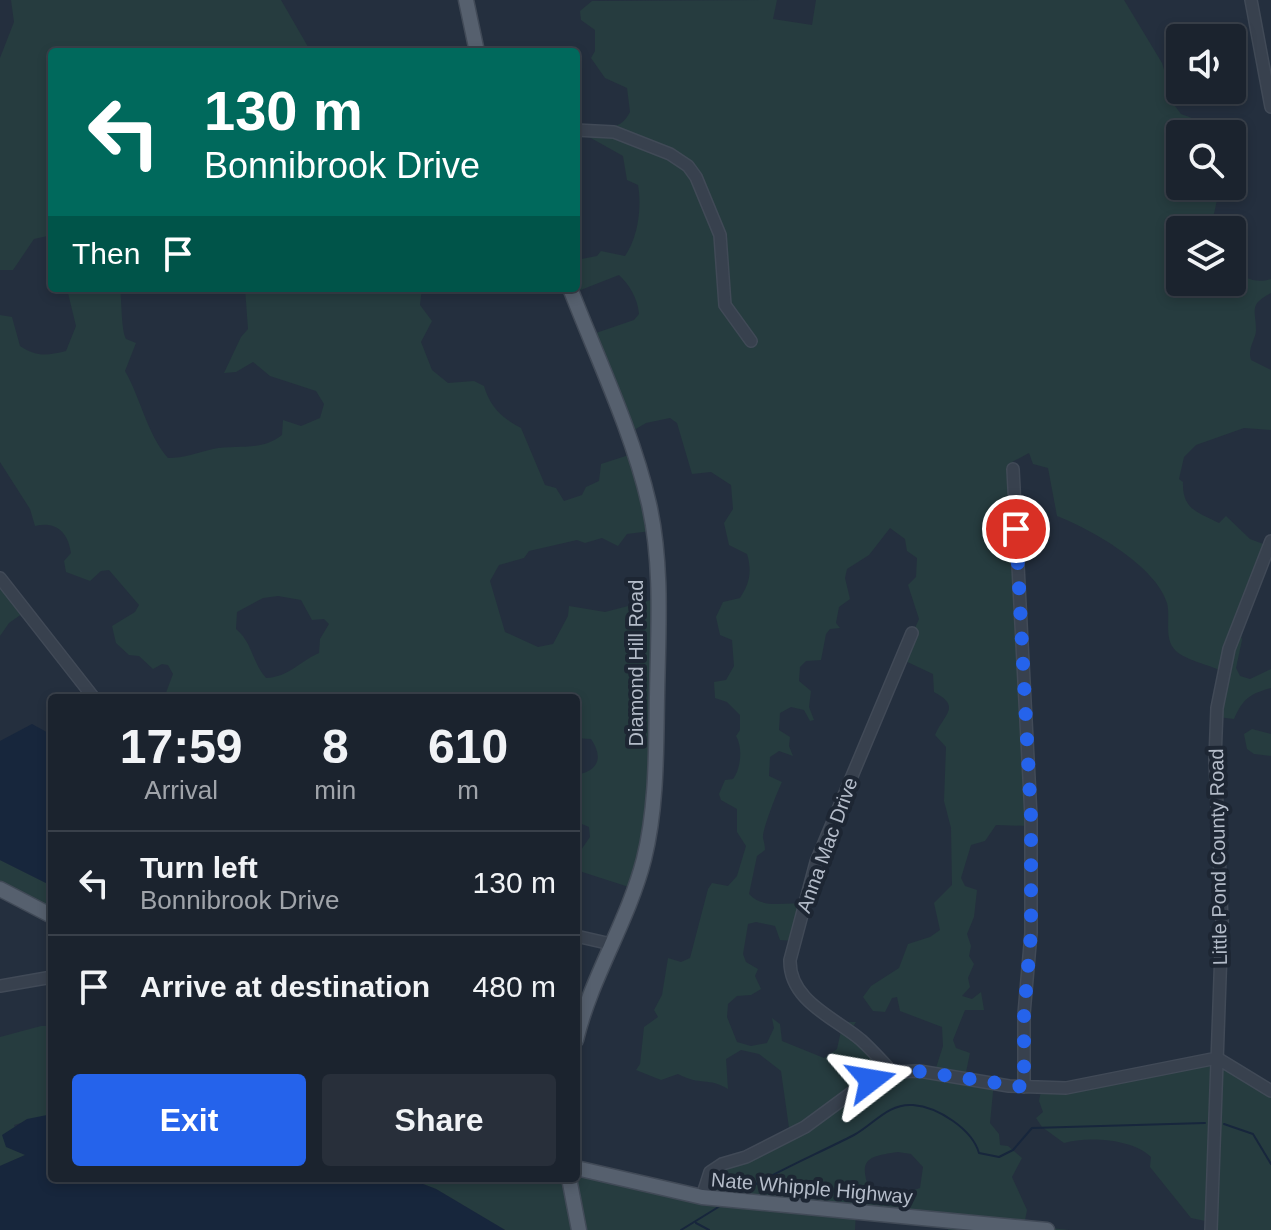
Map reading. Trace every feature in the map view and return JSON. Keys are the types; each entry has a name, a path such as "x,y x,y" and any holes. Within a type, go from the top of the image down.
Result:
{"main road":[{"path":"466,0 476,48"},
{"name":"Diamond Hill Road","path":"572,292 642,478 654,533 657,576 656,770 648,843 637,881 589,995 580,1026"},
{"path":"0,889 48,914"},
{"name":"Nate Whipple Highway","path":"580,1169 702,1197 1047,1230"},
{"path":"570,1182 579,1230"}],"street":[{"path":"1251,0 1271,107"},
{"path":"580,130 614,132 670,154 688,166 696,177 720,235 725,305 751,341"},
{"path":"1013,469 1031,817 1031,941 1024,1014 1024,1087"},
{"name":"Little Pond County Road","path":"1211,1230 1223,889 1215,759 1217,708 1229,649 1271,541"},
{"path":"0,578 91,694"},
{"name":"Anna Mac Drive","path":"892,1072 862,1041 801,993 791,975 790,960 816,862 912,633"},
{"path":"580,937 611,944"},
{"path":"0,986 48,978"},
{"path":"702,1197 710,1172 722,1164 746,1157 805,1127 862,1085 892,1072 919,1071 1024,1087 1082,1087 1217,1058 1271,1091"}],"green space":[{"path":"11,0 281,0 309,48 48,48 48,236 34,239 13,270 0,270 0,58 14,22"},
{"path":"777,0 773,19 812,25 816,0 1124,0 1162,63 1166,76 1166,104 1174,104 1181,114 1198,120 1166,120 1166,200 1216,200 1213,216 1166,216 1166,296 1246,296 1246,277 1260,281 1271,279 1271,293 1255,308 1256,330 1250,356 1251,360 1271,370 1271,430 1244,428 1196,445 1184,457 1179,479 1183,482 1185,498 1192,508 1219,523 1226,516 1250,539 1266,545 1239,623 1242,640 1236,668 1240,676 1250,679 1271,669 1271,688 1248,698 1234,719 1217,717 1222,671 1186,657 1172,646 1168,634 1167,603 1150,576 1104,539 1057,516 1048,468 1033,464 1029,453 1012,462 1031,826 996,825 985,841 971,845 961,878 965,886 977,890 974,917 967,934 971,946 969,956 974,964 968,978 970,987 962,996 972,999 981,992 984,1010 965,1010 953,1040 956,1048 970,1053 965,1077 994,1082 990,1123 999,1134 1000,1145 1008,1146 1022,1158 1012,1177 1027,1210 1024,1225 1069,1230 948,1230 950,1221 856,1212 855,1230 505,1230 436,1189 418,1182 580,1182 580,1168 701,1196 709,1175 790,1135 781,1071 759,1054 741,1050 726,1059 728,1089 678,1074 661,1080 636,1070 640,1064 644,1027 658,1017 654,1010 662,995 668,958 681,962 690,958 708,889 712,883 728,886 737,876 746,846 737,832 737,809 721,800 719,794 725,780 733,779 738,770 740,752 736,736 740,730 740,715 727,702 715,698 714,682 726,680 734,666 732,640 720,635 716,617 723,602 740,598 748,582 749,566 747,554 729,545 724,523 733,509 731,485 711,472 692,474 677,423 670,418 646,423 629,433 590,335 634,320 639,314 629,287 619,275 580,290 580,259 597,256 601,251 625,256 636,231 639,203 638,185 627,180 623,156 582,133 594,125 610,127 619,124 630,112 627,88 605,78 591,58 595,51 595,30 581,20 580,11 592,1","holes":["890,528 905,539 907,551 917,558 916,577 908,585 919,619 901,659 933,674 934,692 949,707 935,735 946,747 944,801 951,828 952,885 934,903 940,930 930,937 908,944 899,968 871,986 863,997 873,1011 885,1012 892,998 897,997 900,1011 942,1027 943,1046 935,1071 891,1068 852,1028 856,1022 843,1022 837,1049 824,1058 782,1041 780,1024 772,1018 774,1028 767,1043 751,1046 737,1042 727,1017 728,1004 737,996 751,995 761,989 755,976 758,969 746,962 743,954 748,924 756,922 775,926 780,940 795,941 800,904 760,902 749,894 757,856 765,850 765,827 782,782 769,776 770,757 779,751 793,756 790,737 779,730 780,713 791,707 804,710 810,721 814,720 809,707 811,691 799,681 800,667 806,661 821,660 826,634 830,629 840,628 836,623 839,607 850,599 845,578 847,569 869,555","898,1152 911,1154 923,1167 920,1188 902,1194 869,1188 865,1170 866,1164 874,1157"]},
{"path":"69,292 120,292 124,335 136,343 125,371 155,438 168,458 213,449 266,444 282,435 283,420 301,426 320,418 324,404 316,391 270,376 253,362 236,372 224,373 248,329 245,292 422,292 420,305 432,321 421,342 432,370 448,383 474,381 484,386 498,411 521,428 545,485 556,488 564,501 582,495 586,487 599,481 601,464 635,453 651,531 627,534 618,546 602,538 585,543 577,540 529,551 524,558 499,565 490,581 505,632 538,647 553,644 568,616 569,606 605,612 655,599 656,771 632,888 580,871 580,850 590,837 589,827 580,823 580,774 594,767 598,758 591,739 580,738 580,694 166,694 173,674 168,665 162,664 153,669 139,656 129,655 116,643 112,626 135,612 139,605 109,570 101,571 90,581 66,572 64,561 71,553 64,534 49,525 35,526 30,509 0,462 0,315 12,317 20,346 42,354 66,351 76,326","holes":["278,596 301,600 312,620 324,619 329,624 320,639 319,653 288,672 266,678 246,640 236,629 237,612 263,598"]},
{"path":"0,577 26,611 9,623 0,636"},
{"path":"1252,729 1271,734 1271,756 1254,754 1247,749 1244,734"},
{"path":"0,860 48,884 48,912 0,887"},
{"path":"48,1026 48,1115 14,1125 26,1155 0,1166 0,1037"},
{"path":"1217,1058 1271,1092 1271,1230 1210,1230 1210,1222 1191,1218 1150,1167 1151,1157 1143,1151 1110,1141 1064,1143 1042,1127 1036,1118 1043,1112 1039,1101 1042,1086 1063,1087"}],"water":[{"path":"32,724 48,733 48,884 0,860 0,741"},
{"path":"48,1115 48,1182 418,1182 436,1189 505,1230 0,1230 0,1166 25,1155 6,1147 2,1135 27,1119"}],"waterway":[{"path":"739,1194 854,1135 888,1111 904,1105 923,1107 943,1115 962,1128 979,1153 999,1157 1013,1150 1032,1128 1205,1123"},
{"path":"1224,1124 1253,1134 1271,1164"},
{"path":"681,1230 720,1206"},
{"path":"696,1223 709,1230"}],"route":[{"path":"871,1080 892,1072 910,1070 1024,1087 1024,1014 1031,949 1031,817 1016,529"}]}
